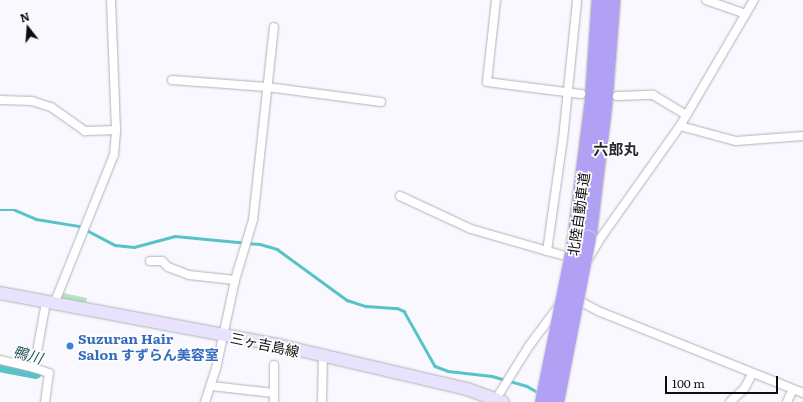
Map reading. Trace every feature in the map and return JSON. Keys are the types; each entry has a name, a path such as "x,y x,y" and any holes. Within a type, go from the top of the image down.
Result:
{"highway":[{"name":"北陸自動車道","path":"542,402 574,244 592,102 599,0"},
{"name":"北陸自動車道","path":"556,402 588,238 604,104 612,0"}],"main road":[{"name":"三ヶ吉島線","path":"0,294 223,335 323,356 467,389 499,401"}],"street":[{"path":"34,368 50,303 105,180 114,155 116,130 111,0"},
{"path":"496,0 486,82 580,94"},
{"path":"547,251 577,0"},
{"path":"706,0 746,14"},
{"path":"499,401 529,346 568,295 602,236 680,126 754,0"},
{"path":"205,402 211,386 235,280 253,220 274,27"},
{"path":"172,80 267,87 381,102"},
{"path":"616,96 653,95 686,115"},
{"path":"0,100 32,100 51,107 85,131 116,130"},
{"path":"680,126 736,141 803,136"},
{"path":"400,196 471,229 562,255"},
{"path":"150,261 162,261 168,267 189,275 235,280"},
{"path":"568,295 598,311 803,393"},
{"path":"322,402 323,356"},
{"path":"0,360 49,373 45,402"},
{"path":"274,365 274,402"},
{"path":"730,402 744,389 753,373"},
{"path":"211,386 274,393"},
{"path":"787,402 792,389"}],"green space":[{"path":"63,293 87,298 86,304 61,298"}],"waterway":[{"path":"0,210 15,210 36,219 79,226 115,245 134,247 175,236 260,244 277,249 347,300 366,306 397,308 404,311 435,366 448,371 492,376 527,386 539,393"},
{"name":"鴨川","path":"0,365 35,372"}],"place":[{"name":"Suzuran Hair Salon すずらん美容室","path":"70,346"}],"district":[{"name":"六郎丸","path":"616,149"}]}
